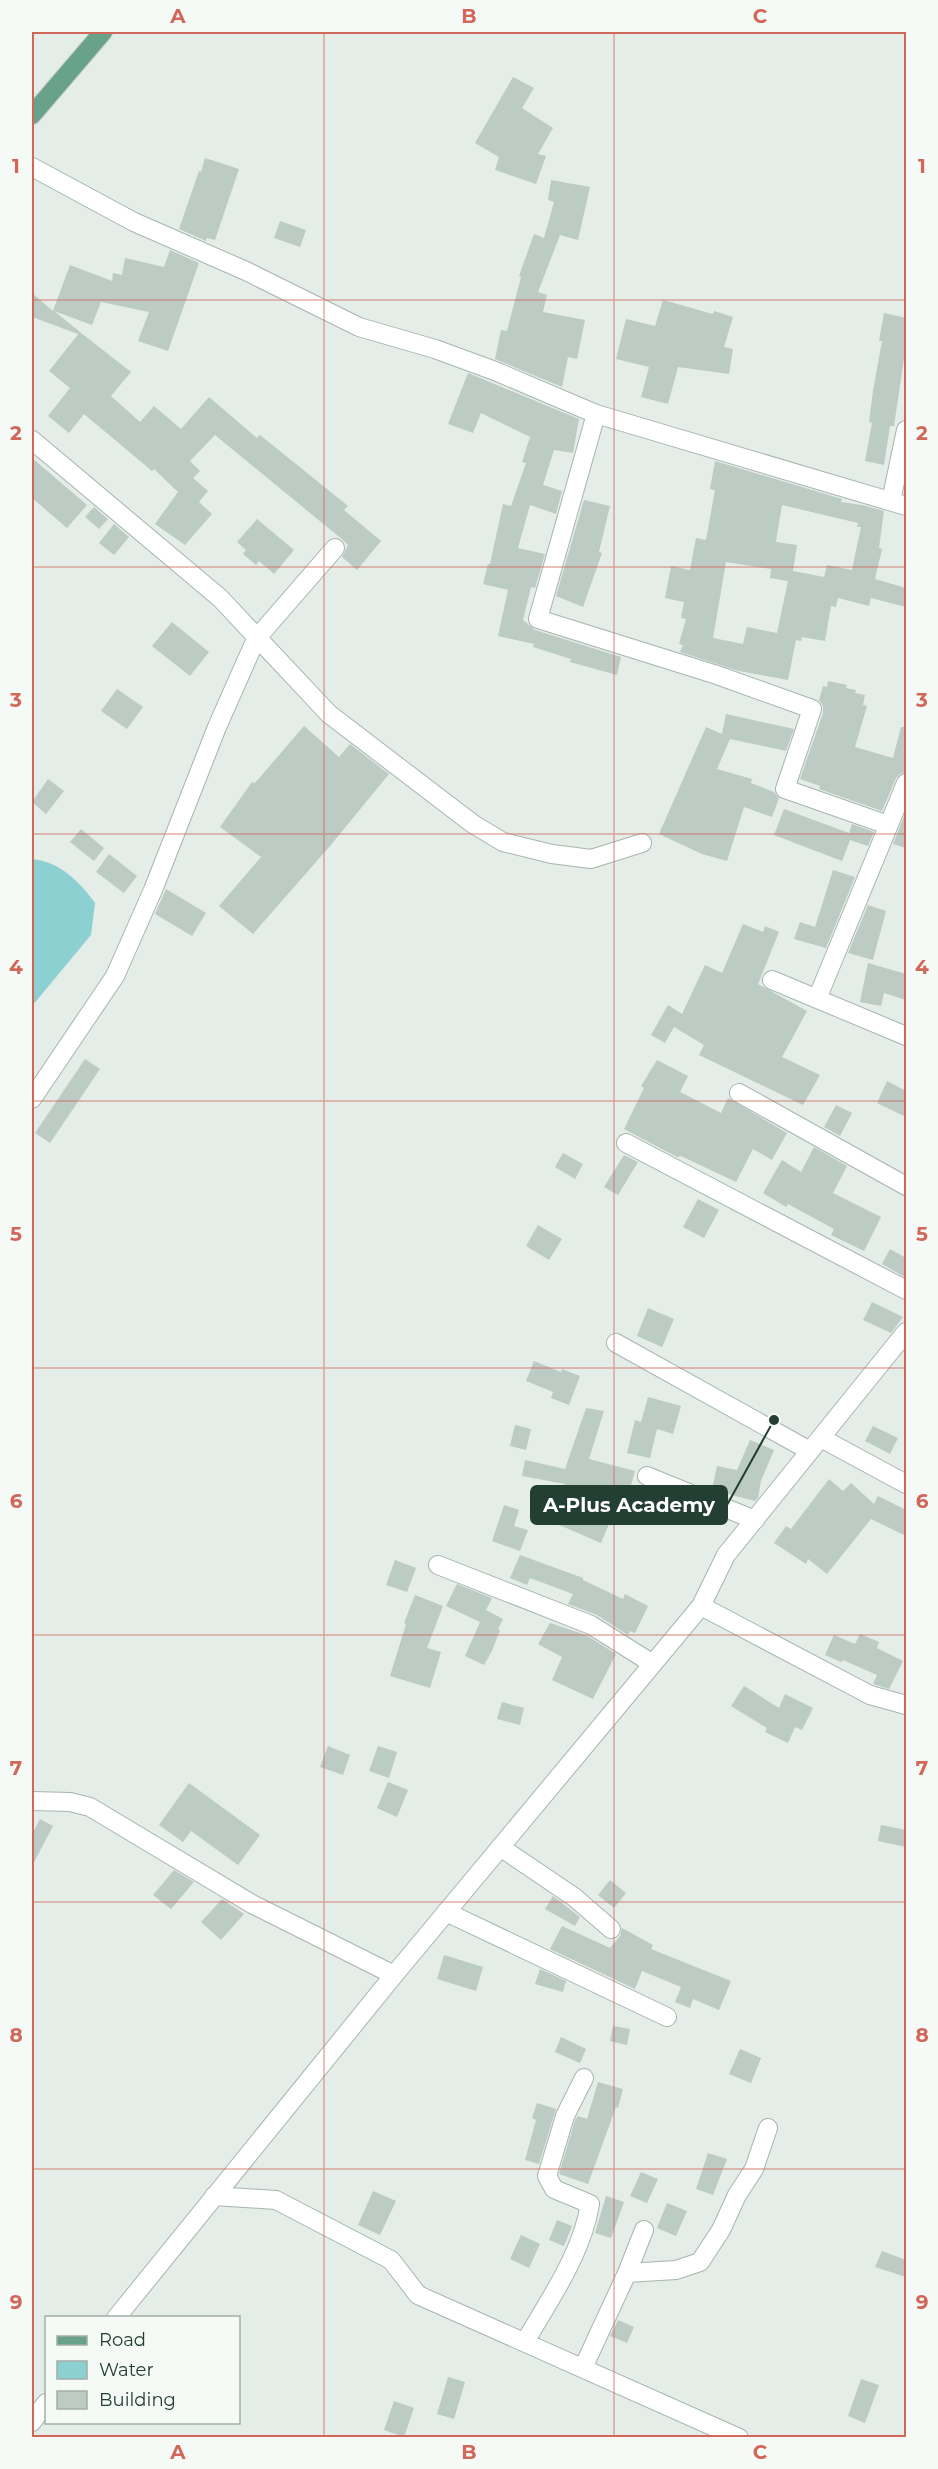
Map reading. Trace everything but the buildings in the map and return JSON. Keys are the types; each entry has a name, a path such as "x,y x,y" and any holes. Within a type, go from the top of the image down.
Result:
{"main road":[{"path":"32,115 103,32"}],"street":[{"path":"32,167 134,222 246,271 360,327 435,349 596,414 899,503 906,430"},
{"path":"596,414 538,619 717,675 812,709 785,789 888,825"},
{"path":"32,440 220,598 256,639 329,714 473,824 503,842 552,854 591,859 642,843"},
{"path":"32,1099 115,976 217,727 256,639 335,548"},
{"path":"817,999 906,783"},
{"path":"772,980 906,1036"},
{"path":"739,1093 906,1186"},
{"path":"626,1143 906,1290"},
{"path":"118,2316 394,1975 701,1606 726,1555 906,1332"},
{"path":"616,1342 816,1445 906,1484"},
{"path":"647,1476 755,1520"},
{"path":"438,1565 591,1625 653,1664"},
{"path":"701,1606 870,1695 906,1705"},
{"path":"32,1801 70,1802 90,1807 252,1904 394,1975"},
{"path":"500,1847 574,1897 611,1929"},
{"path":"446,1912 667,2017"},
{"path":"525,2342 563,2276 587,2222 590,2204 554,2189 547,2176 566,2116 584,2078"},
{"path":"627,2273 676,2270 700,2262 721,2230 737,2195 754,2169 768,2128"},
{"path":"214,2196 276,2200 391,2260 418,2295 739,2438"},
{"path":"583,2368 627,2273 644,2230"}],"water":[{"path":"32,859 60,868 82,887 95,903 91,935 32,1006"}],"place":[{"name":"A-Plus Academy","path":"774,1420"}]}
